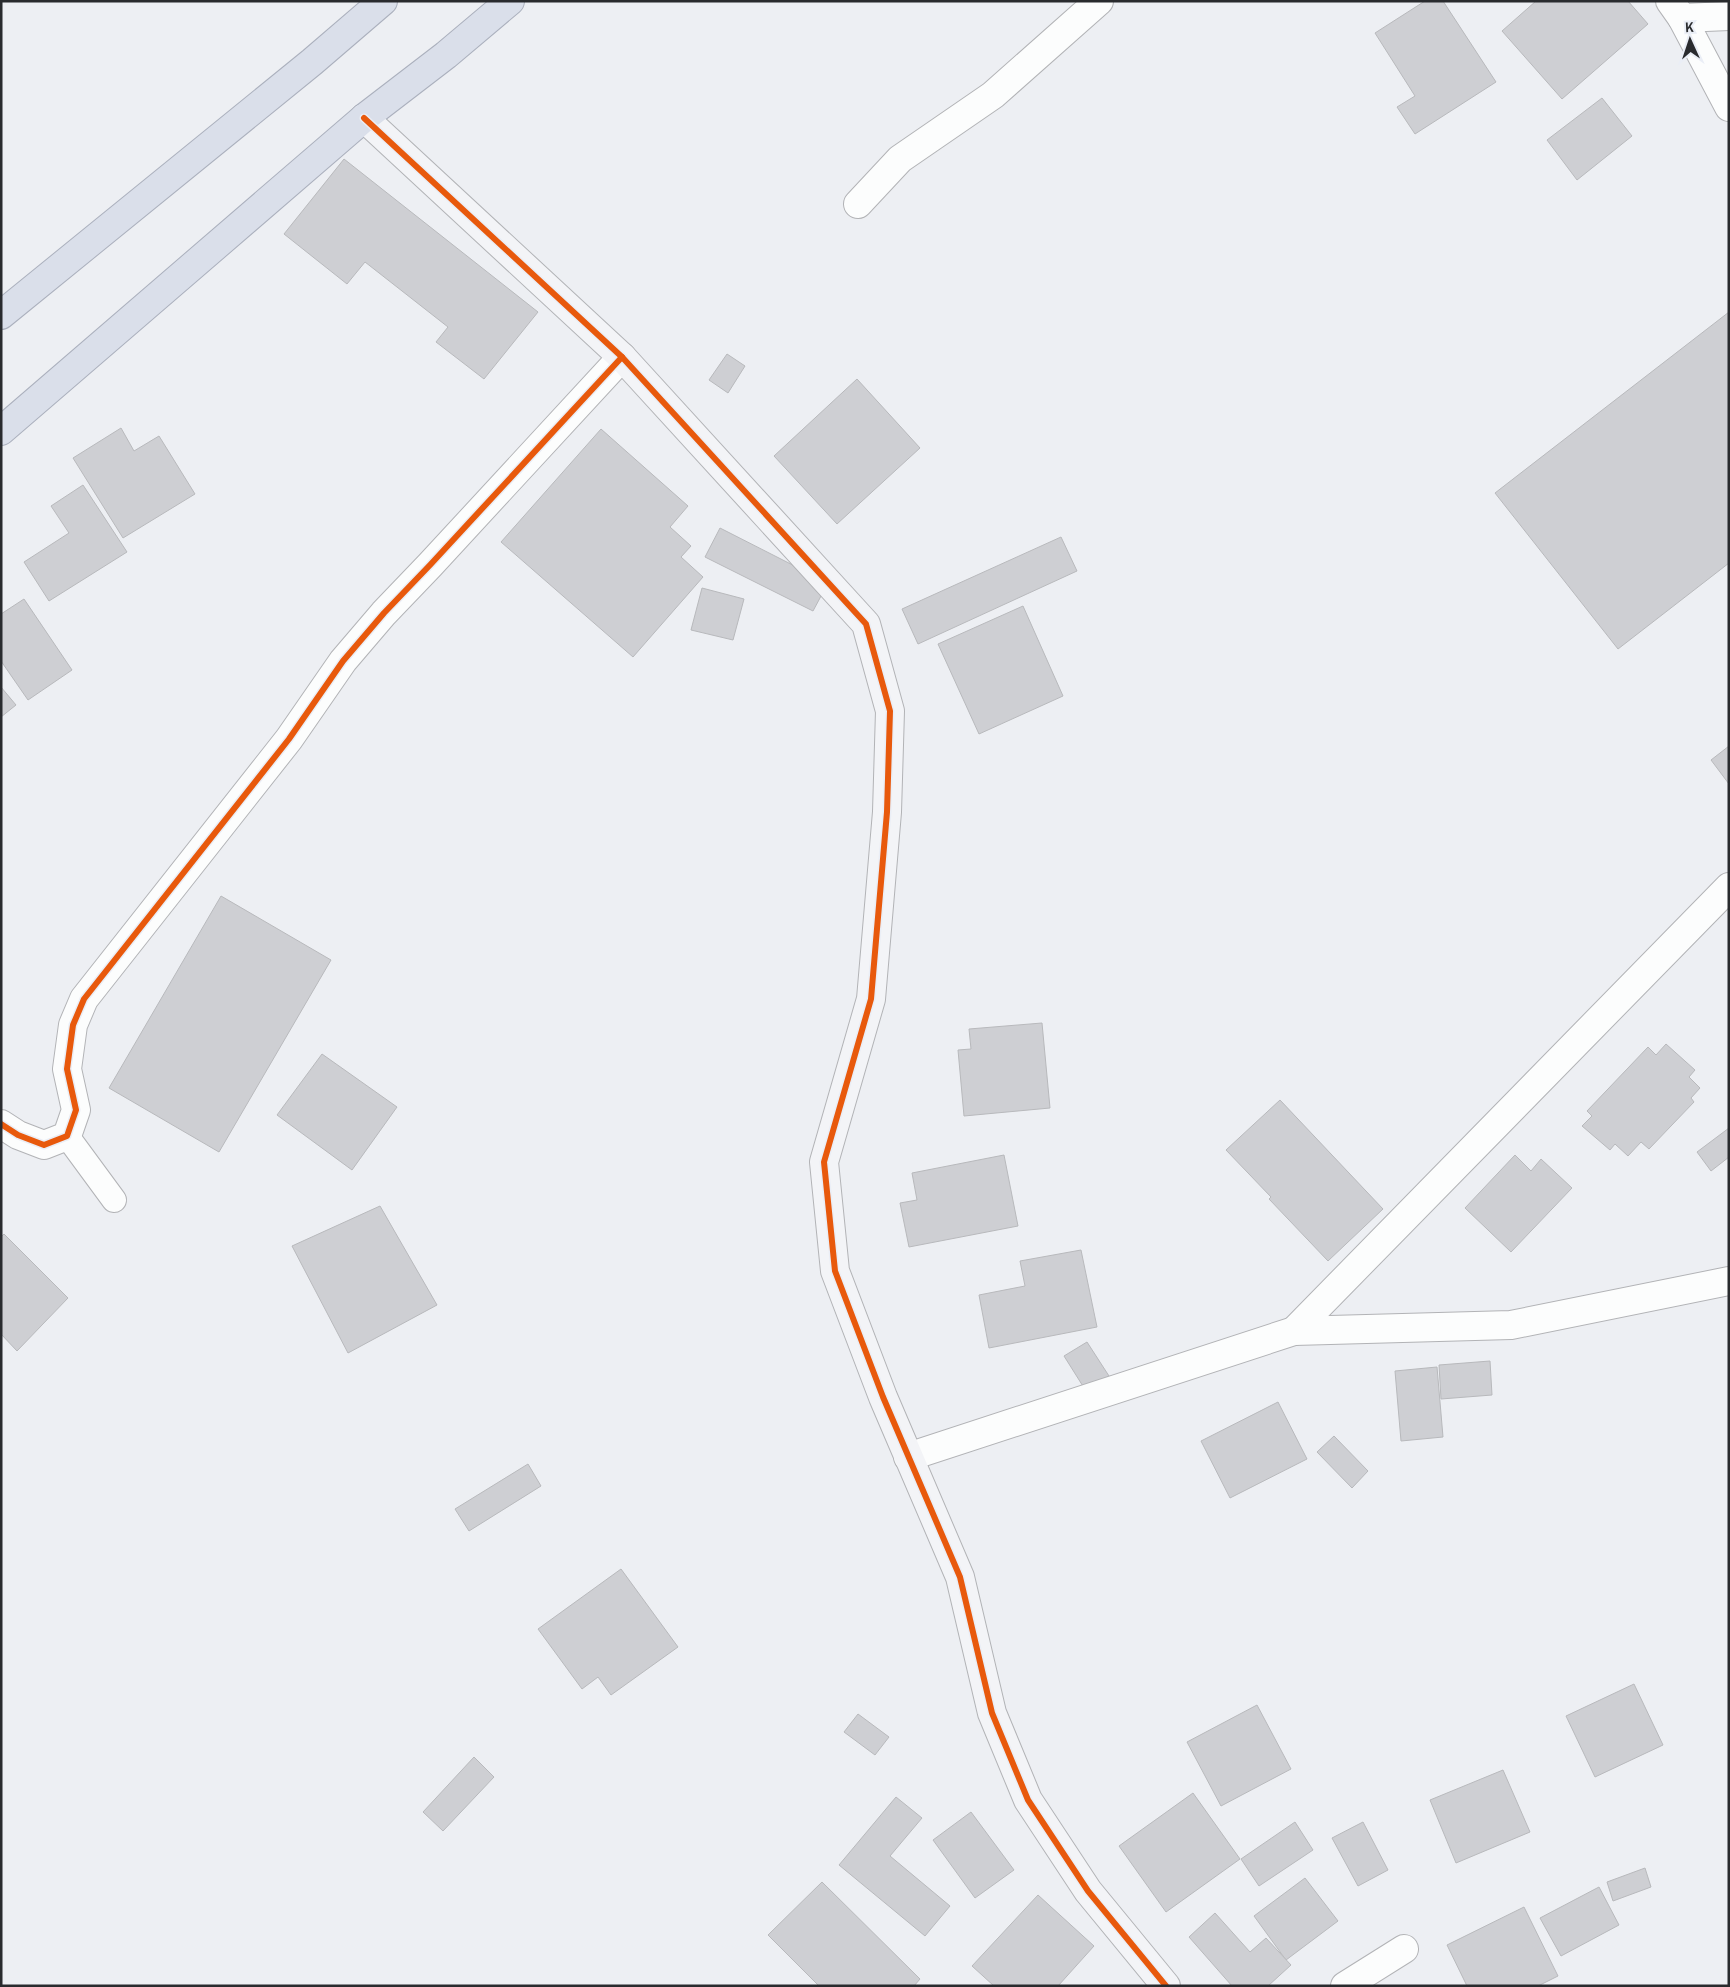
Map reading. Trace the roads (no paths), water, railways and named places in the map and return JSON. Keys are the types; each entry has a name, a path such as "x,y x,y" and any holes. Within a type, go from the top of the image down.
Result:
{"highway":[{"path":"1,315 312,62 384,1"},
{"path":"1,431 364,118 446,55 510,1"}],"street":[{"path":"858,204 900,159 993,95 1099,1"},
{"path":"1676,10 1729,16"},
{"path":"1676,10 1729,107"},
{"path":"364,118 622,357 866,624 890,711 887,812 871,999 824,1162 835,1271 883,1397 960,1577 992,1713 1028,1800 1088,1891 1166,1986"},
{"path":"1,1124 18,1135 44,1145 67,1136 76,1110 67,1068 73,1025 84,999 290,738 343,661 384,612 430,565 622,357"},
{"path":"1294,1331 1729,887"},
{"path":"908,1457 1294,1331 1512,1325 1729,1281"},
{"path":"1345,1986 1404,1949"}],"lane":[{"path":"67,1136 114,1200"}]}
